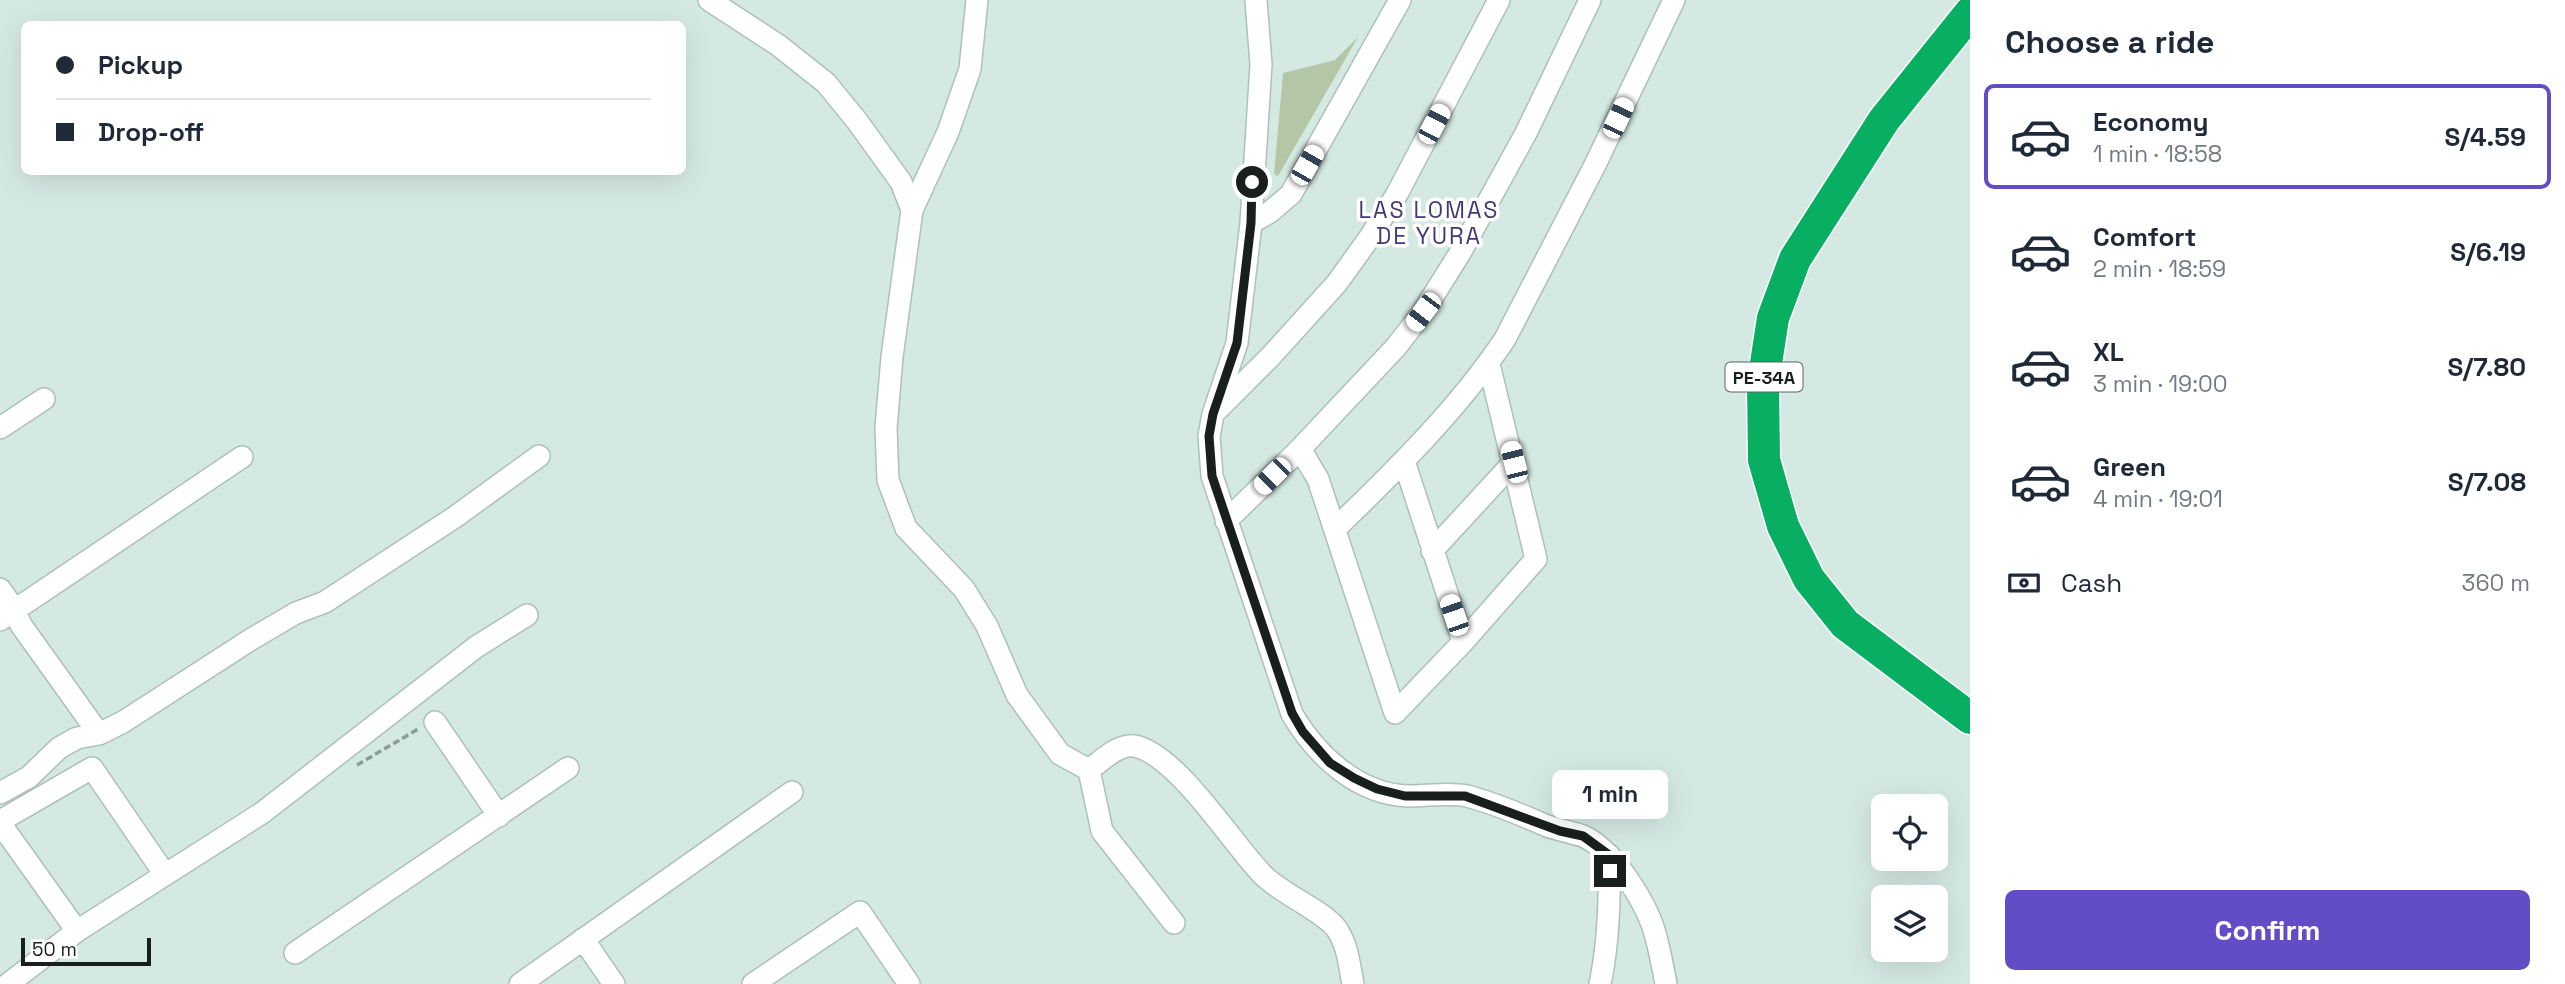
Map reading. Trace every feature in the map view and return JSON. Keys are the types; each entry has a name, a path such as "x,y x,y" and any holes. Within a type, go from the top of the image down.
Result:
{"highway":[{"name":"PE-34A","path":"1970,13 1884,120 1795,259 1773,318 1763,383 1764,460 1783,526 1809,579 1845,624 1970,718"}],"street":[{"path":"709,0 785,51 826,83 887,161 901,182 912,210"},
{"path":"977,0 970,69 948,132 912,210 892,357 886,428 888,480 906,528 964,589 987,626 1017,695 1060,754 1088,770 1102,831 1174,923"},
{"path":"1256,0 1261,64 1251,223 1237,343 1213,414 1209,436 1212,476 1292,713 1303,732 1330,763 1377,789 1405,796 1465,796 1560,831 1583,836 1609,855 1630,881 1656,934 1666,984"},
{"path":"1251,223 1270,212 1291,194 1400,0"},
{"path":"1213,414 1329,292 1370,237 1397,194 1499,0"},
{"path":"1226,521 1300,449 1396,347 1445,278 1526,133 1590,0"},
{"path":"1335,529 1404,461 1489,363 1505,339 1539,276 1674,0"},
{"path":"1300,449 1318,479 1395,713 1463,642 1536,559 1489,363"},
{"path":"0,428 44,399"},
{"path":"0,793 29,777 59,748 77,738 99,734 296,613 325,602 455,517 539,456"},
{"path":"7,614 242,457"},
{"path":"1404,461 1463,642"},
{"path":"1432,551 1514,462"},
{"path":"0,589 7,614 21,625 99,734"},
{"path":"8,984 77,931 164,873 262,813 476,647 527,615"},
{"path":"435,722 499,816"},
{"path":"1088,770 1114,751 1131,745 1154,753 1222,822 1263,875 1285,893 1333,924 1343,939 1353,984"},
{"path":"77,931 0,822 92,768 164,873"},
{"path":"295,953 568,768"},
{"path":"520,984 792,792"},
{"path":"1600,984 1604,967 1610,888 1609,855"},
{"path":"753,984 860,912 909,984"},
{"path":"583,939 614,984"}],"path":[{"path":"323,767 343,771 353,768 409,733 435,722"}],"green space":[{"path":"1358,37 1278,176 1274,174 1283,73 1335,60"}],"district":[{"name":"LAS LOMAS DE YURA","path":"1429,223"}],"route":[{"path":"1252,182 1251,223 1237,343 1213,414 1209,436 1212,476 1292,713 1303,732 1330,763 1354,778 1377,789 1405,796 1465,796 1560,831 1583,836 1609,855 1610,871"}]}
